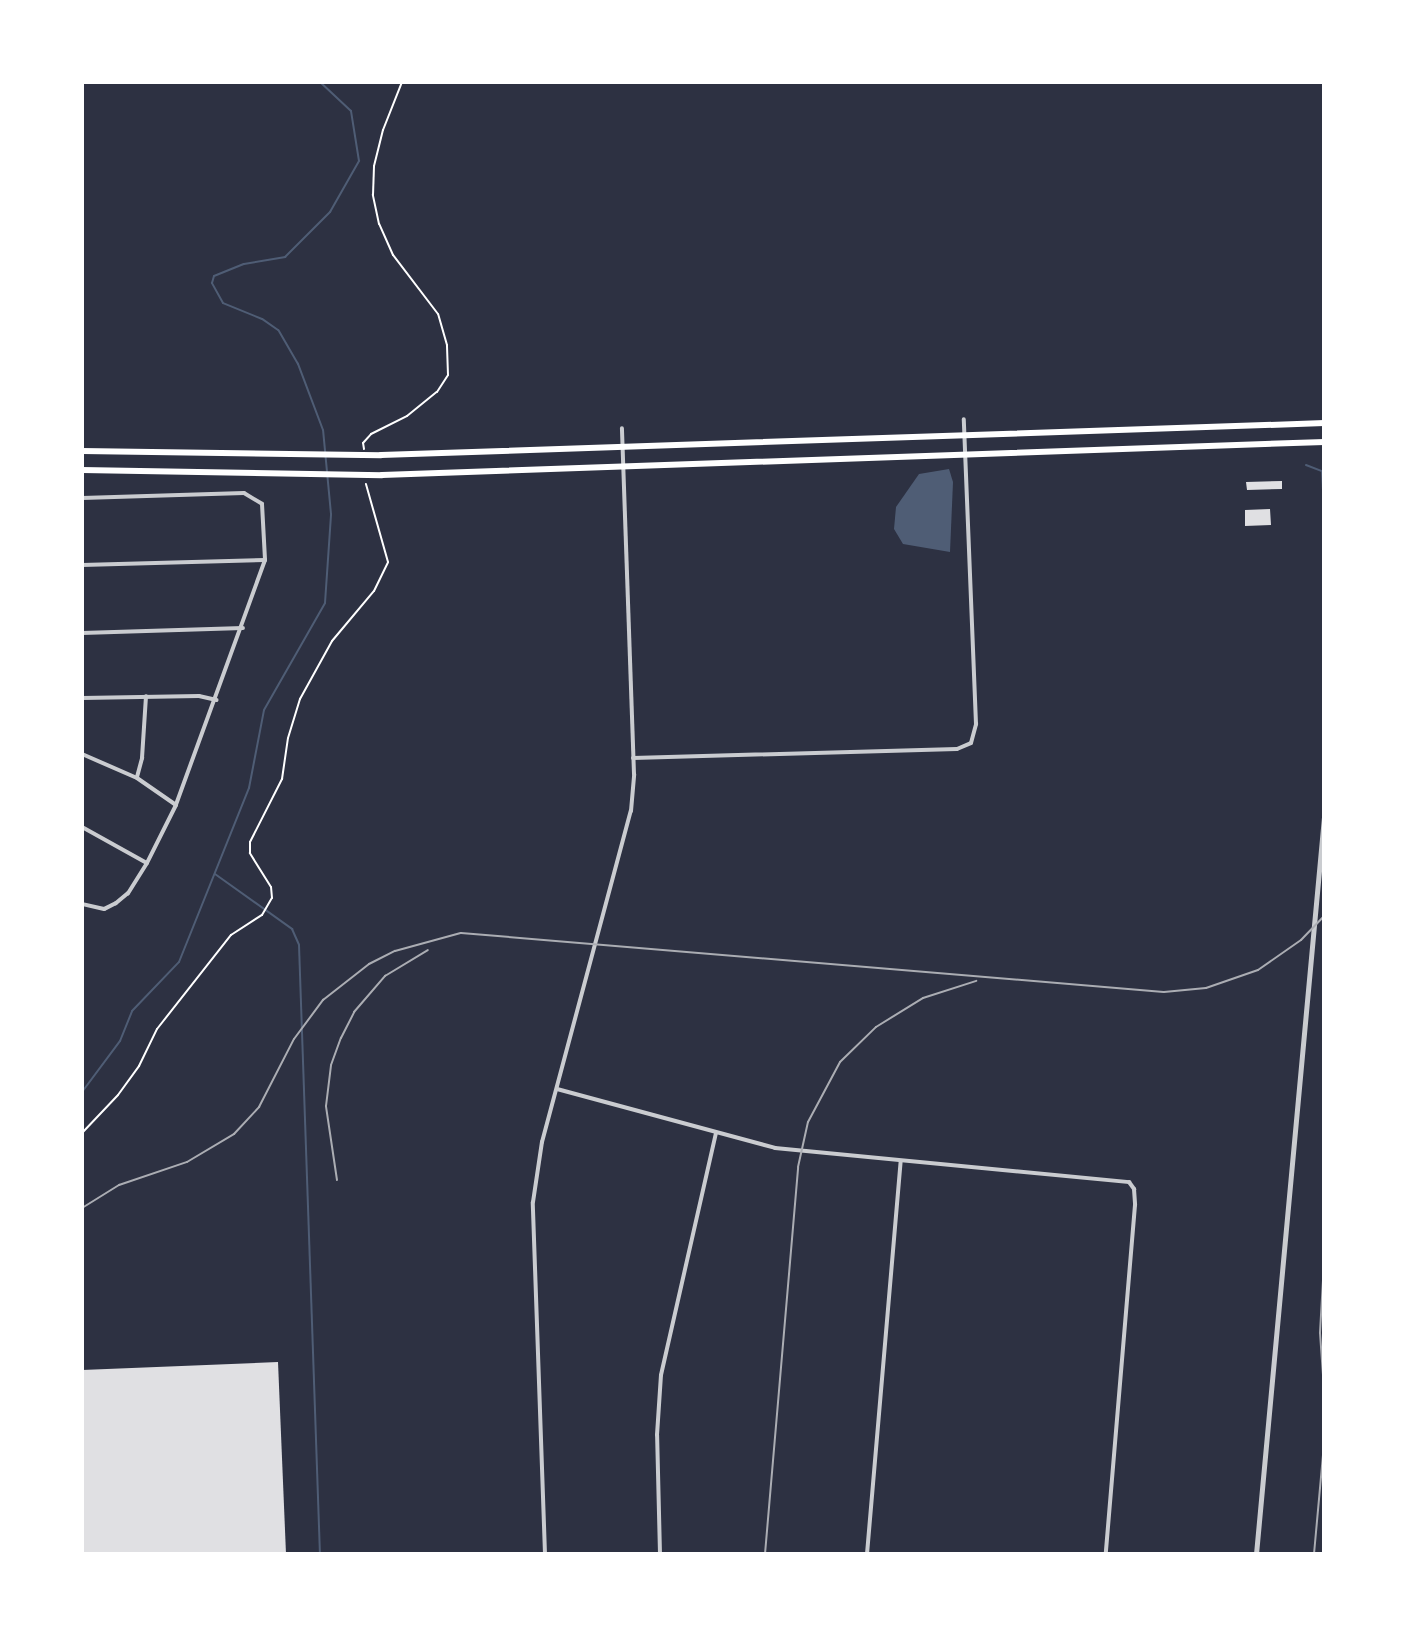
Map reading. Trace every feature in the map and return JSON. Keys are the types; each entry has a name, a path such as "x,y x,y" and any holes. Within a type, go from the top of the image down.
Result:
{"main road":[{"path":"82,451 381,455 1324,423"},
{"path":"82,470 382,475 1324,442"}],"street":[{"path":"633,758 957,749 971,743 976,724 964,419"},
{"path":"545,1554 533,1202 538,1161 629,824 633,758 622,428"},
{"path":"82,498 244,493 262,504 265,560 217,700 176,805 147,863 128,893 116,903 104,909 82,904"},
{"path":"82,565 265,560"},
{"path":"82,633 243,628"},
{"path":"137,778 142,758 146,696"},
{"path":"82,698 199,696 217,700"},
{"path":"82,754 137,778 176,805"},
{"path":"1256,1554 1324,817"},
{"path":"82,827 147,863"},
{"path":"557,1089 716,1133 801,1152 1125,1181 1132,1185 1135,1205 1106,1554"},
{"path":"660,1554 659,1387 716,1133"},
{"path":"867,1554 901,1161"}],"path":[{"path":"402,82 383,130 374,166 373,195 379,224 393,255 438,314 447,345 448,375"},
{"path":"82,1133 118,1095 139,1066 157,1029 231,935 262,915 269,905 271,887 250,853 250,842 282,779 288,738 300,699 332,641 374,591 388,562"}],"water":[{"path":"949,469 953,482 950,552 903,544 894,529 896,507 919,474"}],"building":[{"path":"1282,481 1282,489 1247,490 1246,482"},
{"path":"1270,509 1271,525 1245,526 1245,510"},
{"path":"278,1362 286,1554 82,1554 82,1370"}],"waterway":[{"path":"82,1092 120,1041 132,1011 179,962 249,788 264,710 325,603 331,514 323,430 298,364 278,330 262,319 223,303 212,283 214,276 244,264 285,257 330,212 359,161 351,111 320,82"},
{"path":"1306,465 1322,471 1323,489"},
{"path":"215,874 292,929 299,945 320,1554"}],"railway":[{"path":"82,1208 119,1185 187,1162 234,1134 259,1107 294,1039 323,1000 369,964 395,951 461,933 1164,992 1206,988 1258,970 1301,940 1324,916"},
{"path":"337,1180 326,1106 331,1065 341,1038 354,1012 385,976 428,950"},
{"path":"765,1554 798,1167 808,1122 840,1062 876,1027 923,998 976,981"},
{"path":"1324,1263 1320,1333 1324,1389"},
{"path":"1314,1554 1324,1444"}]}
